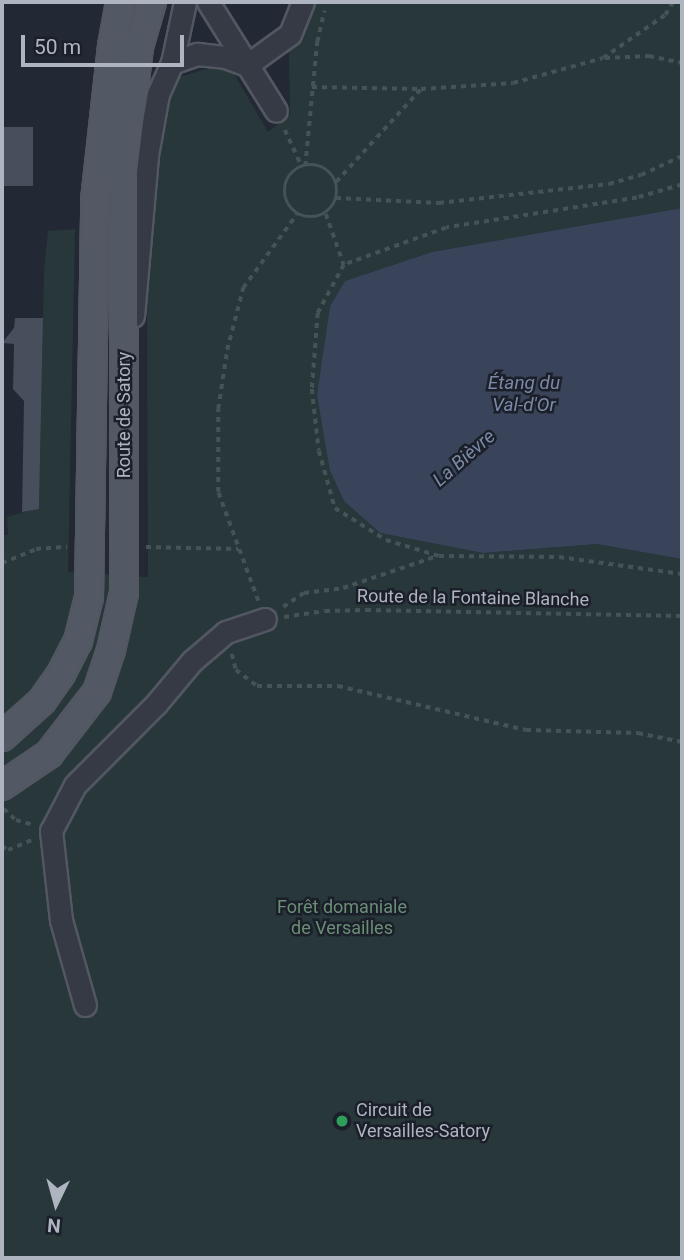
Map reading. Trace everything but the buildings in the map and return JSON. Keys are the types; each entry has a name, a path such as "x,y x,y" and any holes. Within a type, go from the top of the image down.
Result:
{"main road":[{"name":"Route de Satory","path":"2,737 43,701 61,674 78,641 89,597 95,201 105,94 120,2"},
{"name":"Route de Satory","path":"2,786 49,754 73,727 97,692 111,650 124,593 124,171 139,47 152,2"}],"street":[{"path":"124,377 138,281 146,156 158,94 172,63 185,2"},
{"path":"208,2 276,111"},
{"path":"247,65 290,34 303,2"},
{"path":"172,63 197,54 225,57 247,65"},
{"path":"85,1005 61,920 51,831 75,785 156,704 192,661 226,632 265,619"}],"path":[{"path":"304,166 312,87 326,2"},
{"path":"603,58 665,15 673,2"},
{"path":"312,87 421,89 513,83 603,58 649,55 682,63"},
{"path":"336,182 320,167 304,166 289,177 285,193 291,209 312,218 325,213 336,198 336,182 421,89"},
{"path":"276,111 304,166"},
{"path":"336,198 439,203 609,184 641,175 682,156"},
{"path":"682,185 637,198 446,228 344,265 318,313 313,388 318,451 335,508 386,540 439,556 558,556 682,574"},
{"path":"325,213 344,265"},
{"path":"298,214 243,288 227,351 218,409 218,492 265,619 304,593 343,588 439,556"},
{"path":"2,563 36,549 67,547"},
{"path":"146,547 238,548"},
{"name":"Route de la Fontaine Blanche","path":"265,619 325,611 366,610 540,616 682,616"},
{"path":"226,632 236,670 257,687 338,685 526,730 638,733 682,742"},
{"path":"2,807 16,820 51,831"},
{"path":"2,846 8,850 51,831"}],"green space":[{"name":"Forêt domaniale de Versailles","path":"288,2 682,2 682,208 432,252 345,281 330,306 324,347 330,471 344,501 380,533 483,553 597,544 682,559 682,1258 2,1258 2,535 8,535 7,517 39,508 44,271 48,231 75,229 68,572 148,577 147,299 163,103 176,78 213,67 233,72 268,132 290,114"}],"water":[{"name":"Étang du Val-d'Or","path":"682,208 682,559 597,544 483,553 380,533 344,501 330,471 317,395 330,306 345,281 432,252"}],"place":[{"name":"Circuit de Versailles-Satory","path":"342,1121"}],"water label":[{"name":"La Bièvre","path":"464,458"}]}
